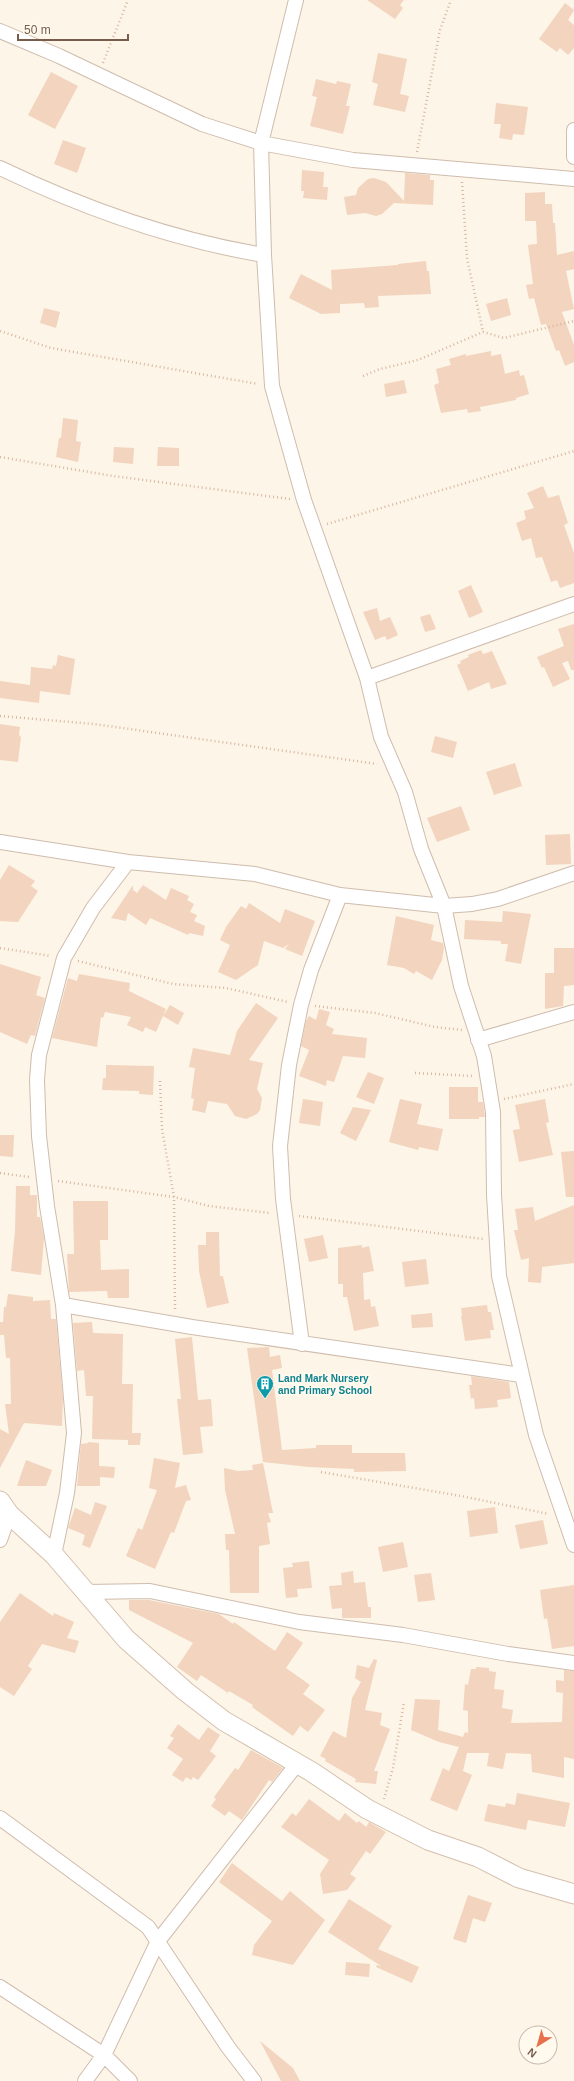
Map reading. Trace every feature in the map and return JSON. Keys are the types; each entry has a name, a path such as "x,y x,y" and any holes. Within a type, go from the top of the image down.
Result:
{"main road":[{"path":"4,1507 54,1556 126,1639 185,1691 224,1721 380,1815 428,1840 478,1857 519,1878 574,1894"}],"street":[{"path":"296,0 261,143 264,255 272,386 304,500 367,678 381,737 404,792 421,849 444,906 461,986 484,1056 489,1077 492,1101 499,1276 536,1435 564,1517 572,1531 574,1545"},
{"path":"0,30 202,124 261,143 353,160 574,179"},
{"path":"574,130 574,157"},
{"path":"0,168 82,204 165,232 225,249 264,255"},
{"path":"367,678 574,604"},
{"path":"0,842 128,862 255,874 340,895 444,906 472,904 498,899 574,873"},
{"path":"54,1556 67,1493 74,1433 63,1305 44,1178 38,1101 39,1055 64,958 93,908 128,862"},
{"path":"302,1344 285,1215 280,1146 289,1065 301,1005 311,970 340,895"},
{"path":"477,1036 574,1012"},
{"path":"63,1305 302,1344 521,1375"},
{"path":"0,1540 4,1507"},
{"path":"86,1592 150,1592 299,1622 403,1635 508,1654 574,1663"},
{"path":"85,2081 104,2055 158,1941 297,1764"},
{"path":"0,1818 148,1927 228,2048 254,2081"},
{"path":"0,1987 104,2055 130,2081"}],"path":[{"path":"98,75 112,36 128,0"},
{"path":"414,165 440,30 451,0"},
{"path":"461,170 468,258 483,332"},
{"path":"363,376 380,369 418,360 483,332 504,338 574,320"},
{"path":"0,331 51,348 272,386"},
{"path":"314,528 574,450"},
{"path":"0,457 113,476 304,500"},
{"path":"0,716 94,724 394,766"},
{"path":"0,948 64,958 173,984 226,988 301,1005 375,1013 477,1036"},
{"path":"414,1073 489,1077"},
{"path":"160,1081 162,1129 174,1197 174,1324"},
{"path":"492,1101 574,1084"},
{"path":"0,1173 174,1197 209,1206 316,1217 497,1241"},
{"path":"321,1472 461,1496 564,1517"},
{"path":"380,1815 393,1768 404,1702"}],"building":[{"path":"367,0 404,0 400,5 403,8 395,19"},
{"path":"565,3 574,10 568,20 574,25 574,48 568,55 560,48 557,52 539,39"},
{"path":"378,53 407,59 400,94 409,96 405,112 373,105 378,84 372,82"},
{"path":"51,72 78,86 55,129 28,115"},
{"path":"316,79 336,84 337,81 351,84 346,106 350,106 343,134 310,126 317,97 312,96"},
{"path":"496,103 528,107 524,135 513,134 512,140 499,138 501,124 494,124"},
{"path":"63,140 86,148 77,173 54,164"},
{"path":"302,170 324,172 323,187 328,187 327,200 303,198 304,191 301,191"},
{"path":"405,173 430,175 430,180 434,180 433,205 394,203 382,214 376,216 365,213 347,215 344,197 356,195 358,188 368,179 374,178 386,182 404,201"},
{"path":"545,192 545,204 552,204 557,255 574,251 574,269 566,271 574,309 562,312 574,345 574,362 565,366 559,350 556,351 546,324 541,325 534,298 529,299 526,285 533,284 528,245 537,244 536,221 525,221 525,193"},
{"path":"426,261 427,271 429,271 431,294 378,296 379,307 365,308 364,303 340,304 340,313 321,314 289,298 301,274 332,290 331,270 398,265"},
{"path":"507,298 511,315 491,321 486,304"},
{"path":"44,308 60,312 56,328 40,323"},
{"path":"491,351 491,356 501,354 505,374 519,370 520,376 524,375 529,394 516,398 516,400 480,407 481,411 468,413 467,409 441,413 434,385 439,383 436,369 451,365 449,359 466,354 466,356"},
{"path":"404,380 407,393 386,397 384,384"},
{"path":"63,418 78,420 76,441 81,442 78,462 56,457 59,438 61,438"},
{"path":"114,447 134,448 133,464 113,462"},
{"path":"158,447 179,448 179,466 157,466"},
{"path":"543,486 548,498 559,495 568,523 564,525 574,553 574,583 560,588 557,580 551,582 542,557 536,558 531,538 522,541 516,523 526,519 524,511 534,508 527,493"},
{"path":"471,585 483,612 469,618 458,591"},
{"path":"377,608 380,621 390,617 398,635 387,640 385,636 375,640 363,612"},
{"path":"430,614 436,629 425,632 420,617"},
{"path":"574,624 574,670 571,670 568,661 562,663 570,679 553,687 544,667 542,668 537,657 564,646 558,629"},
{"path":"481,650 483,654 492,651 507,684 491,689 489,682 468,691 457,665 461,663 460,661 469,657 468,655"},
{"path":"58,655 75,659 70,695 40,691 39,703 0,698 0,681 30,685 31,667 52,669 53,665 56,666"},
{"path":"0,724 20,727 19,735 21,737 18,762 0,760"},
{"path":"435,736 457,742 453,758 431,752"},
{"path":"515,763 522,786 494,795 486,772"},
{"path":"461,806 470,830 437,842 427,818"},
{"path":"570,834 571,864 546,865 545,835"},
{"path":"9,865 35,881 31,886 38,891 18,922 0,921 0,880"},
{"path":"133,885 133,890 137,893 143,885 166,900 171,888 189,896 187,900 194,904 190,912 197,915 194,921 205,926 203,936 189,933 188,935 150,918 146,925 128,913 126,921 111,918"},
{"path":"249,903 280,923 285,909 315,921 302,956 285,949 289,944 283,948 264,941 258,965 236,980 218,972 230,945 220,940 226,927 241,906 246,909"},
{"path":"503,911 531,914 521,964 505,961 508,944 501,944 501,941 464,939 465,920 502,922"},
{"path":"396,916 434,925 431,940 443,943 444,948 442,960 432,980 416,971 414,974 404,968 387,965"},
{"path":"554,948 574,948 574,985 564,986 563,1006 545,1009 545,973 554,973"},
{"path":"0,964 41,977 36,995 45,998 35,1036 31,1035 27,1044 0,1032"},
{"path":"79,974 130,983 129,991 166,1009 156,1032 145,1027 143,1032 127,1025 131,1017 105,1012 103,1018 101,1017 97,1047 52,1038 68,978 77,981"},
{"path":"256,1003 278,1018 249,1060 263,1063 257,1089 262,1098 260,1110 257,1114 246,1119 235,1116 227,1104 208,1101 205,1113 192,1110 194,1099 191,1098 195,1068 189,1067 193,1048 230,1055 237,1031"},
{"path":"170,1005 184,1013 178,1025 163,1016"},
{"path":"319,1009 330,1012 326,1025 334,1029 332,1034 367,1038 365,1058 343,1056 334,1082 327,1080 326,1086 299,1076 309,1050 301,1046 306,1021 309,1016 316,1020"},
{"path":"106,1065 154,1066 153,1095 139,1094 139,1091 102,1090 103,1078 106,1078"},
{"path":"368,1072 384,1078 374,1104 356,1097"},
{"path":"449,1087 478,1087 478,1102 483,1102 485,1117 479,1117 479,1119 449,1119"},
{"path":"303,1099 323,1102 320,1126 299,1123"},
{"path":"400,1099 422,1104 417,1124 443,1129 438,1151 419,1147 418,1150 389,1142"},
{"path":"545,1099 549,1122 546,1123 553,1155 519,1162 513,1130 520,1129 515,1105"},
{"path":"353,1107 371,1110 356,1141 340,1133"},
{"path":"0,1135 14,1135 13,1157 0,1156"},
{"path":"574,1151 574,1197 566,1197 561,1152"},
{"path":"16,1186 30,1186 30,1195 37,1195 37,1217 40,1217 44,1238 41,1275 11,1271 15,1231"},
{"path":"73,1201 108,1201 108,1240 100,1240 101,1270 129,1269 129,1298 108,1298 107,1291 69,1292 67,1254 74,1254"},
{"path":"574,1205 574,1263 542,1267 541,1283 528,1282 529,1258 521,1260 514,1230 518,1230 515,1209 533,1207 535,1221"},
{"path":"206,1232 219,1232 220,1276 223,1276 229,1303 207,1308 199,1271 198,1245 206,1245"},
{"path":"323,1235 328,1258 309,1262 304,1239"},
{"path":"362,1245 362,1248 369,1246 374,1271 363,1273 364,1300 370,1299 371,1307 375,1306 379,1326 354,1331 347,1297 343,1297 343,1284 338,1284 338,1248"},
{"path":"426,1259 429,1284 405,1287 402,1262"},
{"path":"8,1294 33,1297 33,1301 50,1300 51,1319 56,1319 63,1399 62,1426 24,1423 0,1468 0,1429 9,1434 5,1404 11,1404 10,1358 6,1358 4,1335 0,1335 0,1322 3,1322 4,1307 6,1307"},
{"path":"487,1305 488,1312 491,1312 494,1330 490,1330 491,1338 465,1341 461,1308"},
{"path":"432,1313 433,1327 412,1328 411,1315"},
{"path":"92,1322 93,1333 123,1334 122,1384 133,1384 132,1433 141,1433 140,1445 128,1445 128,1440 92,1439 93,1396 86,1396 84,1370 77,1371 73,1323"},
{"path":"192,1337 198,1400 211,1399 213,1426 200,1427 203,1453 183,1455 177,1399 181,1399 175,1339"},
{"path":"269,1347 270,1357 280,1355 282,1368 272,1370 282,1450 316,1448 316,1445 352,1445 352,1453 405,1453 406,1471 354,1472 354,1469 309,1467 263,1462 247,1348"},
{"path":"471,1376 509,1382 511,1398 497,1400 498,1407 475,1409 474,1398 471,1399 469,1385 472,1385"},
{"path":"88,1442 99,1443 99,1466 115,1467 114,1478 100,1477 100,1486 77,1486 81,1444"},
{"path":"154,1458 180,1463 175,1488 186,1485 191,1500 186,1501 174,1533 171,1532 155,1569 126,1556 138,1528 142,1530 157,1490 149,1488"},
{"path":"26,1460 52,1470 46,1486 17,1486"},
{"path":"263,1463 273,1513 268,1513 271,1522 267,1523 270,1544 259,1546 259,1593 230,1593 229,1550 226,1550 225,1534 235,1534 225,1490 224,1468 238,1471 253,1470 252,1465"},
{"path":"95,1502 107,1506 90,1548 82,1545 85,1535 68,1528 75,1508 91,1515"},
{"path":"495,1507 498,1533 470,1537 467,1511"},
{"path":"543,1520 548,1544 520,1549 515,1525"},
{"path":"403,1542 408,1567 383,1572 378,1547"},
{"path":"309,1561 312,1588 297,1589 298,1597 286,1598 283,1568 293,1567 292,1563"},
{"path":"353,1571 354,1583 365,1582 368,1607 371,1607 371,1618 342,1618 342,1608 332,1609 329,1586 342,1585 341,1573"},
{"path":"431,1573 435,1600 418,1602 414,1575"},
{"path":"574,1585 574,1646 552,1649 547,1618 544,1619 540,1590"},
{"path":"20,1593 53,1616 54,1613 74,1622 67,1638 79,1641 75,1653 42,1644 28,1666 32,1669 14,1696 0,1687 0,1622"},
{"path":"129,1600 149,1600 219,1614 233,1624 234,1622 275,1651 287,1632 303,1643 286,1668 310,1685 303,1694 325,1710 308,1732 300,1726 293,1736 252,1707 253,1705 229,1691 228,1693 201,1675 197,1681 177,1667 193,1643 129,1610"},
{"path":"374,1659 377,1660 365,1710 382,1713 380,1725 390,1729 374,1771 378,1771 376,1784 355,1782 356,1779 325,1761 326,1759 320,1756 333,1731 346,1738 352,1698 361,1682 355,1678 357,1665 369,1668"},
{"path":"476,1667 489,1668 489,1671 496,1672 494,1689 504,1690 502,1708 513,1710 511,1723 562,1722 563,1693 556,1692 556,1680 564,1681 564,1670 574,1671 574,1759 564,1757 564,1778 532,1772 531,1754 506,1753 503,1769 487,1766 489,1753 467,1753 463,1771 472,1775 457,1811 430,1800 443,1768 449,1771 459,1747 439,1742 411,1730 415,1699 440,1700 438,1730 463,1737 465,1732 468,1733 468,1711 463,1710 465,1684 468,1685 471,1669 476,1669"},
{"path":"178,1724 199,1740 208,1727 220,1735 210,1751 216,1756 198,1780 193,1777 191,1780 186,1777 183,1782 172,1775 183,1759 167,1748 174,1738 170,1736"},
{"path":"251,1750 283,1768 272,1782 269,1780 242,1820 229,1811 225,1816 211,1806 216,1799 214,1797 235,1768 238,1770"},
{"path":"517,1793 570,1803 565,1827 528,1820 526,1830 484,1821 488,1804 505,1807 506,1803 515,1805"},
{"path":"309,1799 339,1821 345,1813 357,1823 359,1821 366,1827 369,1822 386,1832 370,1854 366,1851 350,1874 356,1878 347,1890 323,1894 320,1874 329,1860 281,1827 292,1813 296,1816"},
{"path":"232,1863 282,1901 290,1891 325,1920 293,1965 252,1955 254,1945 272,1921 219,1882"},
{"path":"468,1895 492,1903 485,1922 473,1918 466,1943 453,1939"},
{"path":"349,1899 392,1926 378,1949 419,1967 412,1983 376,1967 377,1965 381,1966 328,1932"},
{"path":"346,1962 370,1964 369,1977 345,1975"},
{"path":"260,2041 293,2068 300,2081 281,2081"}],"place":[{"name":"Land Mark Nursery and Primary School","path":"265,1399"}]}
